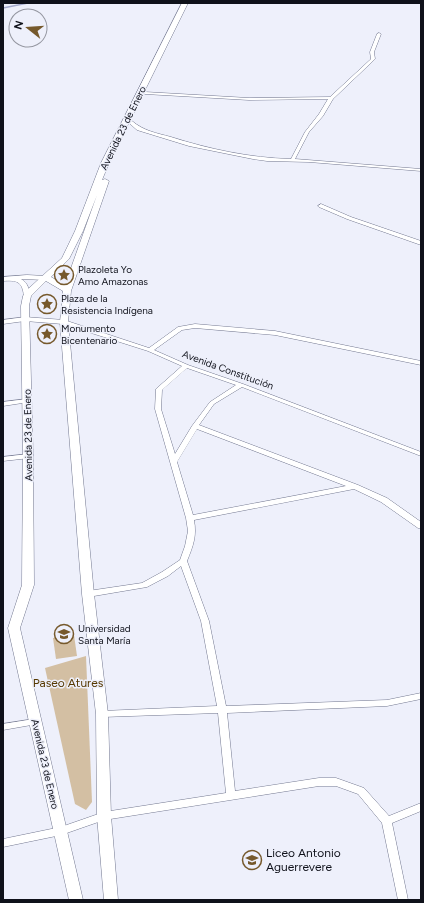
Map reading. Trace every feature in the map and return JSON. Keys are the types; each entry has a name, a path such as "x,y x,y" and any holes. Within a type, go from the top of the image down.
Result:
{"main road":[{"name":"Avenida 23 de Enero","path":"76,900 34,722 14,628 16,616 25,599 28,586 28,456 24,306 27,296 65,259 79,231 108,156 185,3"},
{"name":"Avenida 23 de Enero","path":"111,900 104,816 102,714 88,594 62,288 108,172 130,122 190,3"},
{"path":"46,278 62,288"},
{"path":"35,288 45,283 62,288"}],"street":[{"path":"292,161 306,132 321,115 331,98 373,58 372,52 379,34"},
{"path":"145,93 249,99 331,98"},
{"path":"130,122 139,129 191,145 253,158 292,161 309,160 421,170"},
{"path":"321,206 349,218 421,243"},
{"path":"14,278 24,283 27,296"},
{"path":"3,279 46,278"},
{"name":"Avenida Constitución","path":"3,322 25,319 64,322 150,350 186,366 241,385 421,454"},
{"path":"150,350 180,328 195,326 275,334 421,362"},
{"path":"88,594 144,585 165,574 183,561 190,546 192,531 190,518 158,409 158,389 186,366"},
{"path":"173,462 195,426 212,403 241,385"},
{"path":"3,404 27,401"},
{"path":"195,426 355,487 384,500 421,526"},
{"path":"3,459 28,456"},
{"path":"190,518 355,487"},
{"path":"183,561 205,621 222,710 231,796"},
{"path":"102,714 387,703 421,696"},
{"path":"3,727 34,722"},
{"path":"3,843 60,831 104,816 319,782 336,782 361,791 387,821 403,900"},
{"path":"387,821 421,807"}],"green space":[{"path":"74,635 77,656 56,659 53,638"},
{"name":"Paseo Atures","path":"86,656 92,802 86,810 75,804 45,668"}],"waterway":[{"path":"3,8 28,3"}],"place":[{"name":"Plazoleta Yo Amo Amazonas","path":"64,275"},
{"name":"Plaza de la Resistencia Indígena","path":"47,304"},
{"name":"Monumento Bicentenario","path":"47,334"},
{"name":"Universidad Santa María","path":"64,634"},
{"name":"Liceo Antonio Aguerrevere","path":"252,860"}]}
